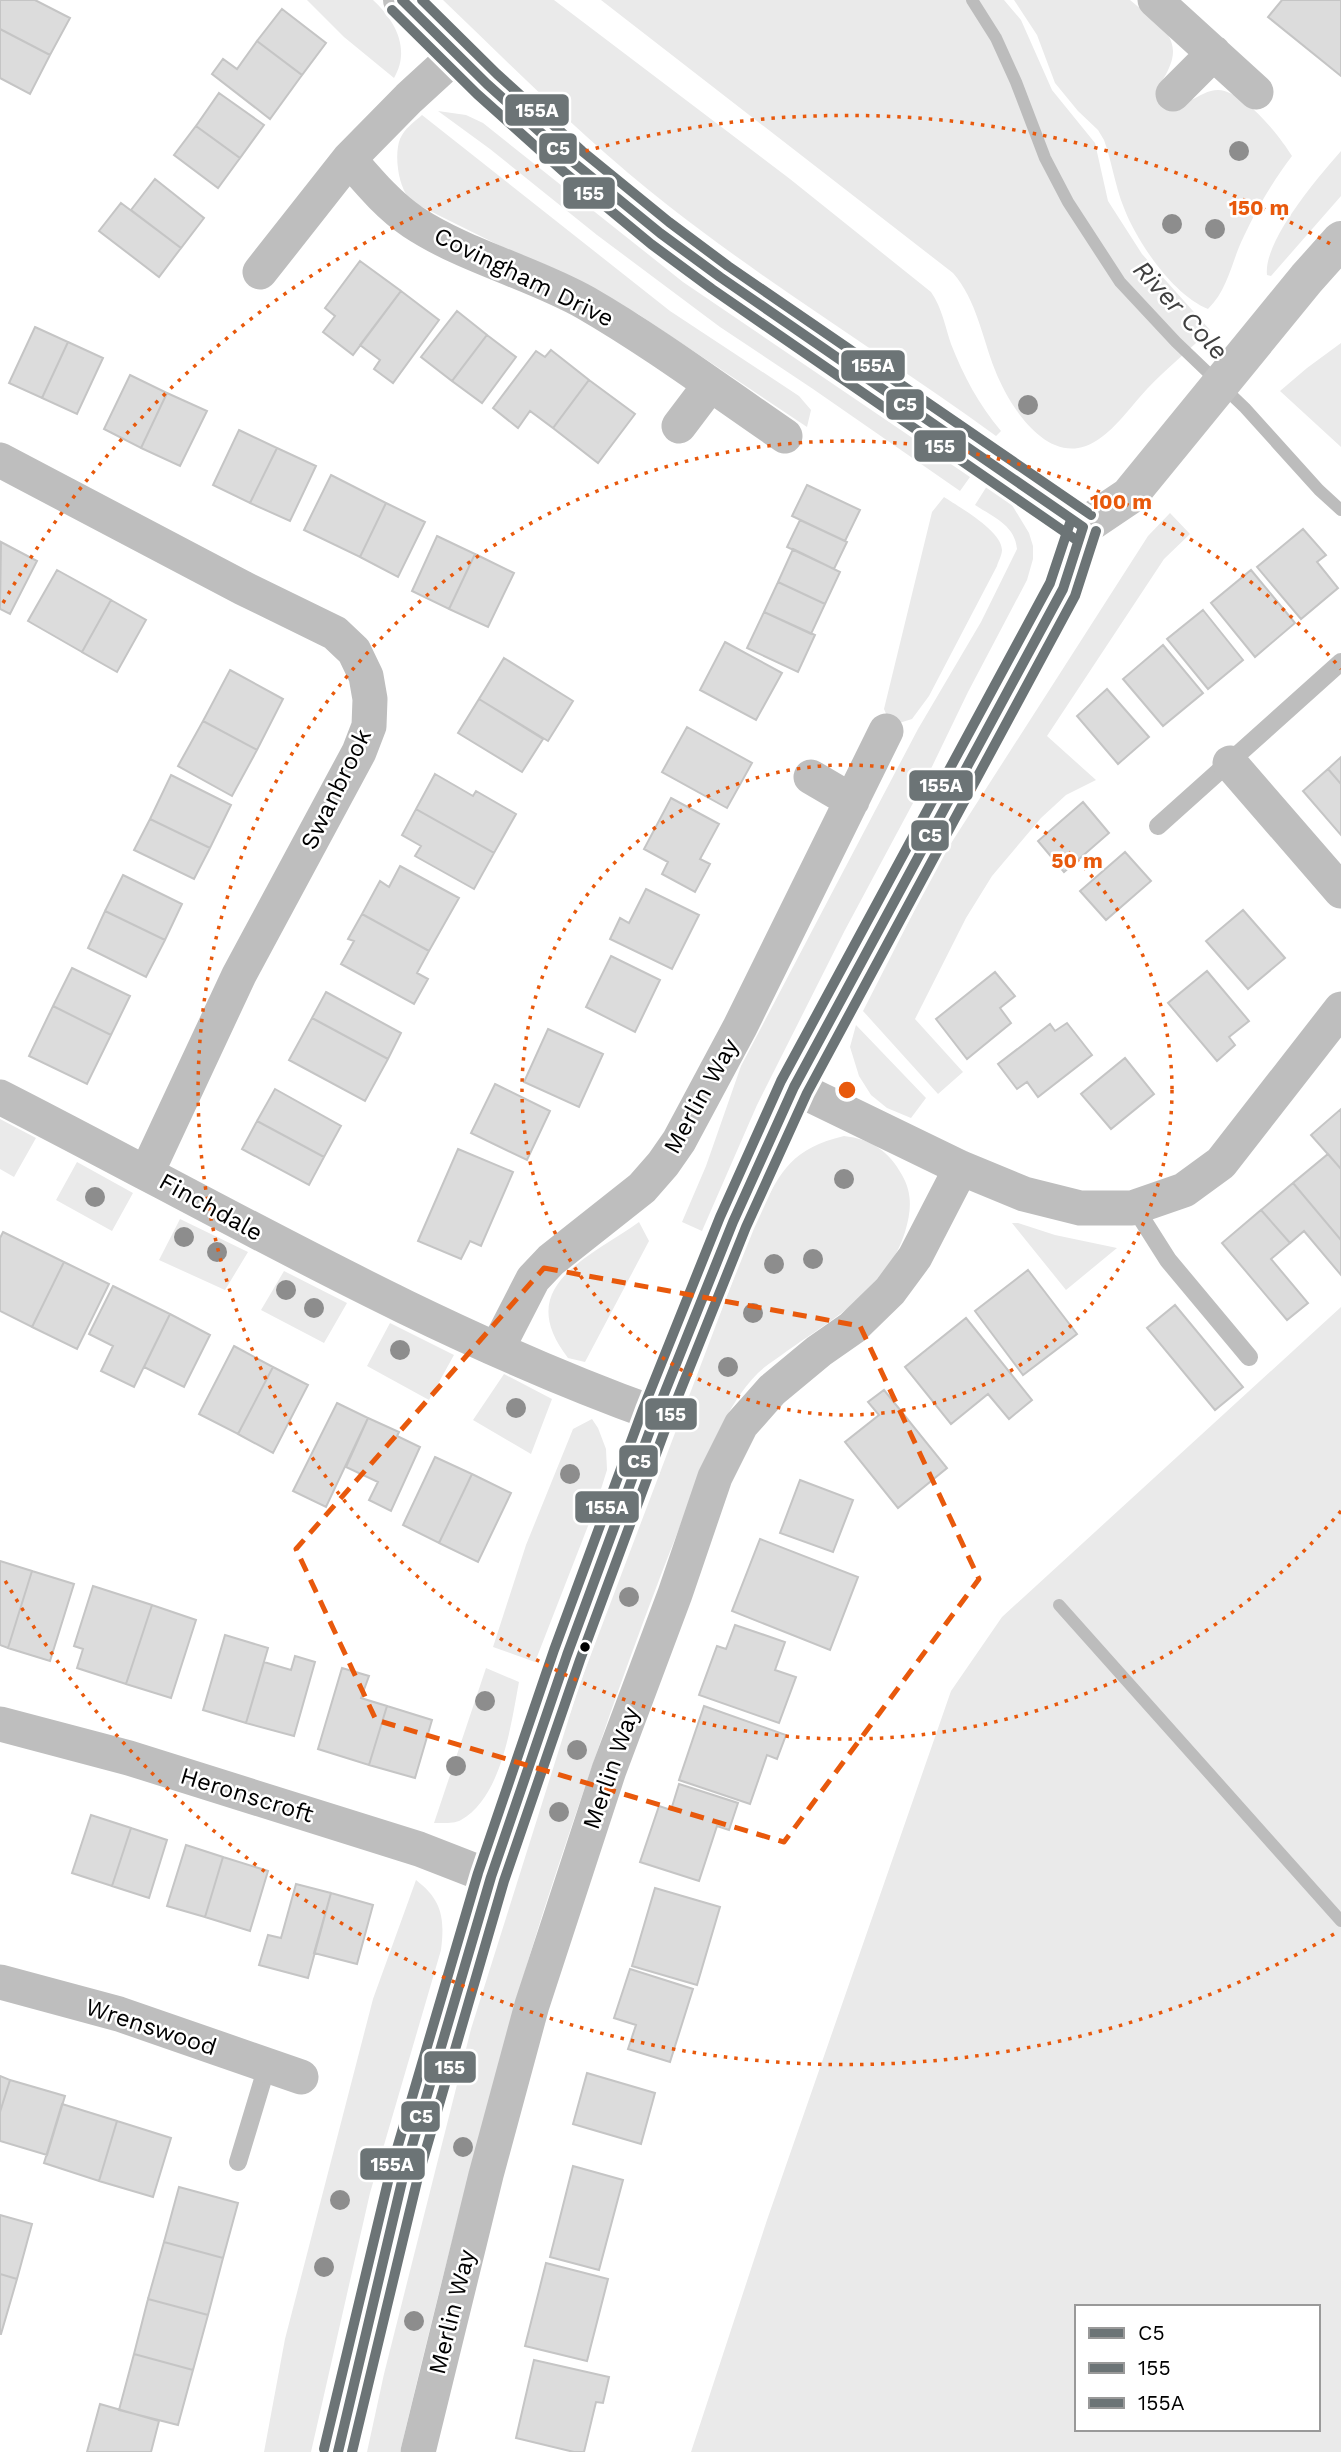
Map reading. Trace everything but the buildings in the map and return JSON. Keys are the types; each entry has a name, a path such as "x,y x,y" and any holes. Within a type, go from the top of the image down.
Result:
{"street":[{"path":"402,0 573,162 680,249 1083,527"},
{"path":"1155,0 1256,92"},
{"path":"1173,94 1214,53"},
{"path":"260,272 349,159 457,54"},
{"name":"Covingham Drive","path":"349,159 385,200 414,223 451,243 583,301 785,436"},
{"path":"338,2452 404,2173 491,1877 567,1655 656,1413 733,1222 794,1087 1063,589 1083,527 1129,496 1341,240"},
{"path":"679,426 710,385"},
{"name":"Swanbrook","path":"0,460 335,633 354,651 366,676 370,699 369,726 359,752 239,975 147,1172"},
{"name":"Merlin Way","path":"497,1349 533,1279 551,1259 642,1188 679,1141 740,1027 886,731"},
{"path":"1230,763 1341,891"},
{"path":"811,777 852,801"},
{"path":"794,1087 961,1168 1024,1194 1080,1209 1135,1208 1184,1190 1221,1164 1341,1009"},
{"name":"Finchdale","path":"0,1097 147,1172 255,1233 497,1349 589,1389 656,1413"},
{"name":"Merlin Way","path":"418,2452 486,2175 532,2005 609,1770 675,1594 715,1477 741,1425 772,1390 819,1350 852,1328 890,1291 915,1257 961,1168"},
{"name":"Heronscroft","path":"0,1724 129,1758 419,1849 491,1877"},
{"name":"Wrenswood","path":"0,1982 119,2014 300,2077"}],"lane":[{"path":"1158,826 1341,662"},
{"path":"1135,1208 1168,1260 1249,1357"},
{"path":"238,2162 267,2066"}],"highlighted area":[{"path":"544,1268 860,1326 979,1579 784,1842 376,1720 296,1549"}],"shaded area":[{"path":"307,0 373,0 394,26 401,46 399,67 394,78 344,37"},
{"path":"443,0 554,0 790,179 931,292 941,311 951,344 966,378 1001,431 996,436 750,266 670,207 582,133"},
{"path":"601,0 1004,0 1021,20 1052,90 1095,143 1108,201 1142,254 1210,330 1155,381 1099,439 1081,447 1065,448 1049,442 1035,432 1011,402 995,370 968,295 953,273"},
{"path":"1014,0 1130,0 1169,36 1173,56 1160,84 1191,100 1218,90 1239,98 1270,126 1292,156 1260,205 1221,292 1208,309 1195,302 1169,280 1147,251 1124,208 1104,140 1055,83 1037,35"},
{"path":"438,111 466,115 483,123 683,282 970,477 960,491 720,327"},
{"path":"422,115 670,311 799,396 811,410 807,427 638,314 412,201 405,193 400,178 398,145 404,132"},
{"path":"1341,151 1341,196 1271,276 1267,275 1268,261 1283,227 1307,192"},
{"path":"1341,343 1341,447 1280,391"},
{"path":"987,486 1012,505 1029,533 1033,559 1027,580 757,1105 702,1231 682,1222 706,1166 741,1066 918,729 981,622 1017,549 1008,528 975,505"},
{"path":"944,497 988,528 995,535 1002,550 997,566 929,696 912,719 890,723 884,709 932,512"},
{"path":"1170,513 1190,534 1164,559 1047,736 1096,780 1066,795 1041,818 992,876 966,918 915,1019 963,1072 938,1094 863,1011 939,862 1148,536"},
{"path":"856,1025 926,1098 911,1118 887,1108 871,1095 859,1076 850,1047"},
{"path":"0,1119 36,1138 14,1177 0,1169"},
{"path":"844,1136 871,1143 885,1153 897,1167 906,1182 909,1196 910,1210 905,1232 886,1270 872,1286 840,1314 768,1364 752,1379 732,1407 710,1449 628,1663 538,1930 477,2145 400,2452 367,2452 384,2374 471,2029 579,1686 752,1230 768,1196 795,1159 824,1142"},
{"path":"77,1162 133,1193 112,1231 56,1200"},
{"path":"180,1219 248,1252 225,1290 159,1260"},
{"path":"639,1222 649,1241 585,1362 568,1358 553,1333 548,1311 553,1293 564,1276 580,1262"},
{"path":"1012,1223 1055,1235 1117,1248 1066,1290"},
{"path":"284,1271 347,1303 324,1343 261,1310"},
{"path":"1341,1307 1341,2452 691,2452 767,2220 951,1691 1002,1617"},
{"path":"390,1323 454,1355 429,1400 367,1366"},
{"path":"504,1374 552,1399 531,1454 473,1420"},
{"path":"592,1419 606,1449 607,1470 595,1508 535,1662 493,1647 526,1545 573,1429"},
{"path":"486,1668 519,1682 502,1758 486,1795 475,1809 461,1820 434,1823"},
{"path":"416,1880 425,1887 440,1910 441,1950 370,2193 311,2452 264,2452 285,2339 373,1999"}],"waterway":[{"name":"River Cole","path":"972,0 996,38 1045,158 1068,202 1120,282 1341,510"},
{"path":"1059,1605 1341,1921"}],"transit line":[{"name":"C5","path":"402,0 487,84 573,162 660,233 1083,527"},
{"name":"155A","path":"422,0 497,74 582,151 669,222 728,266 1091,515"},
{"name":"155","path":"392,10 477,94 564,172 651,244 712,289 1075,539"},
{"name":"155A","path":"324,2449 391,2169 478,1873 554,1650 643,1409 720,1217 781,1081 1050,583 1070,523"},
{"name":"C5","path":"338,2452 404,2173 491,1877 567,1655 656,1414 733,1222 794,1087 1063,589 1083,527"},
{"name":"155","path":"352,2452 418,2177 504,1881 580,1660 669,1419 746,1227 807,1093 1075,596 1096,531"}]}
